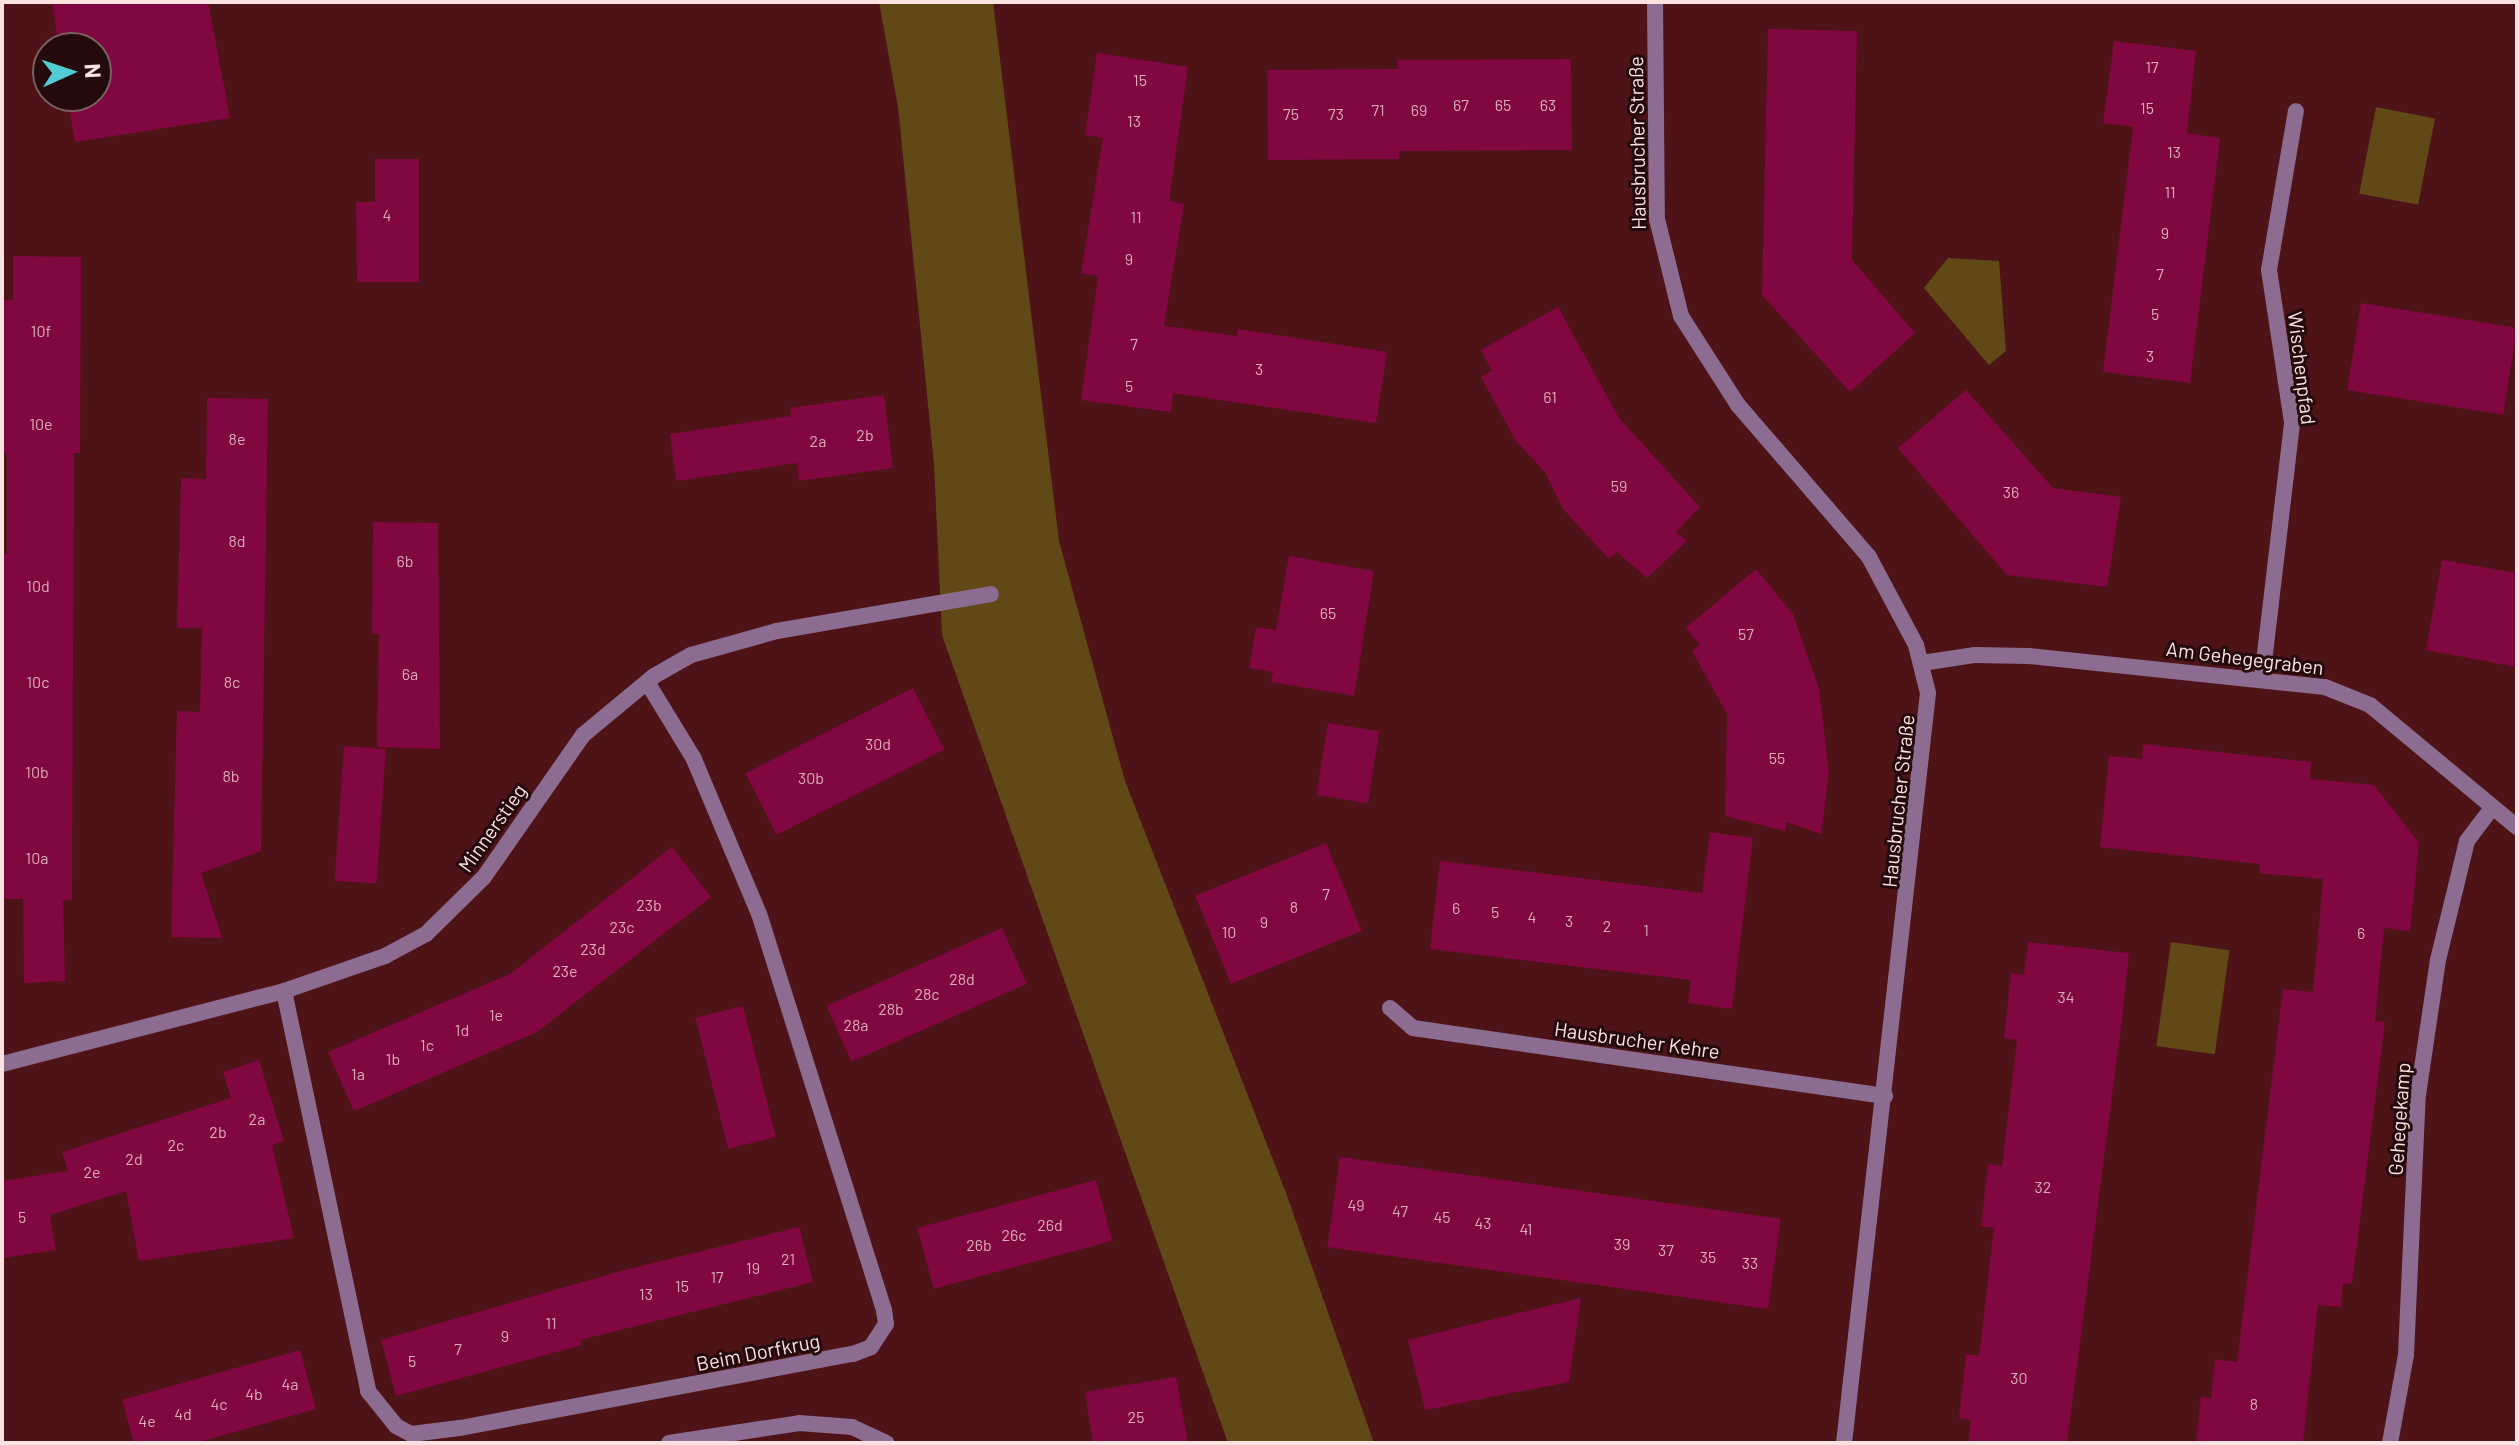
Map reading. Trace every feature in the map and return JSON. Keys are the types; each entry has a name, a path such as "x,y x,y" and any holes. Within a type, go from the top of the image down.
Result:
{"street":[{"name":"Hausbrucher Straße","path":"1655,2 1657,219 1681,316 1738,405 1869,557 1905,620 1922,663 1928,720 1844,1443"},
{"name":"Wischenpfad","path":"2262,679 2292,422 2269,270 2296,111"},
{"name":"Minnerstieg","path":"2,1064 284,991 385,956 426,934 484,877 583,735 647,682 691,655 732,641 991,594"},
{"name":"Am Gehegegraben","path":"1922,663 1975,655 2029,656 2325,687 2370,705 2491,809 2517,827"},
{"name":"Beim Dorfkrug","path":"284,991 368,1391 396,1426 411,1434 460,1428 853,1354 871,1347 886,1324 884,1310 759,914 729,833 694,759 647,682"},
{"name":"Gehegekamp","path":"2390,1443 2406,1355 2418,1095 2438,960 2467,841 2491,809"},
{"name":"Hausbrucher Kehre","path":"1390,1008 1413,1028 1885,1096"},
{"path":"669,1443 799,1423 852,1427 886,1443"}],"shaded area":[{"path":"879,2 993,2 1059,541 1125,781 1286,1193 1374,1443 1228,1443 942,635 934,464 898,107"},
{"path":"2376,107 2435,118 2418,205 2359,193"},
{"path":"1948,258 1999,261 2006,351 1989,365 1924,288"},
{"path":"2171,942 2229,950 2215,1054 2156,1046"}],"building":[{"path":"52,2 208,2 230,118 75,142 70,112 112,112 112,32 57,32"},
{"path":"1768,29 1857,31 1852,260 1915,333 1850,392 1762,295"},
{"path":"2114,41 2196,51 2187,133 2220,138 2190,383 2103,372 2133,127 2103,123"},
{"path":"1097,53 1188,67 1169,201 1184,204 1164,326 1237,336 1238,329 1387,352 1376,423 1173,393 1171,412 1081,400 1098,276 1081,273 1103,138 1085,135"},
{"path":"1571,59 1572,150 1399,151 1399,159 1268,160 1267,70 1398,69 1398,60"},
{"path":"375,159 419,159 419,282 357,282 356,202 375,202"},
{"path":"13,256 81,257 80,453 74,453 72,900 63,900 65,981 24,983 23,899 2,899 2,554 7,554 7,453 2,453 2,300 13,300"},
{"path":"2361,303 2517,328 2503,415 2347,390"},
{"path":"1558,307 1619,418 1700,507 1676,532 1687,541 1647,578 1617,552 1609,559 1563,509 1545,472 1516,441 1481,377 1492,371 1481,350"},
{"path":"1966,390 2053,488 2121,497 2107,587 2007,575 1898,448"},
{"path":"884,395 893,468 799,481 797,463 676,481 670,434 791,416 790,408"},
{"path":"207,398 268,399 261,851 201,873 222,938 171,937 177,711 200,712 202,628 177,628 181,478 206,479"},
{"path":"373,522 438,523 440,749 377,747 379,634 372,634"},
{"path":"1289,556 1374,571 1354,696 1271,682 1273,672 1249,668 1256,627 1276,630"},
{"path":"2442,560 2517,573 2517,667 2426,650"},
{"path":"1756,569 1793,614 1819,689 1829,772 1821,834 1787,822 1785,831 1725,816 1727,714 1692,651 1700,645 1686,628"},
{"path":"913,688 944,749 777,835 745,773"},
{"path":"1328,723 1379,731 1368,803 1317,795"},
{"path":"2143,744 2311,762 2310,779 2374,785 2419,843 2410,931 2384,928 2375,1021 2385,1022 2352,1284 2343,1283 2341,1307 2318,1305 2303,1443 2196,1443 2201,1397 2211,1398 2215,1359 2237,1362 2283,989 2313,992 2323,879 2259,873 2260,864 2100,847 2109,756 2142,759"},
{"path":"344,746 386,749 376,884 335,881"},
{"path":"1710,832 1753,838 1732,1009 1688,1003 1691,980 1430,949 1440,861 1702,893"},
{"path":"1326,843 1362,931 1231,984 1195,896"},
{"path":"672,847 711,897 537,1032 354,1111 328,1052 510,974"},
{"path":"1002,928 1027,984 851,1062 827,1006"},
{"path":"2028,942 2129,953 2122,1019 2067,1443 1968,1443 1971,1420 1959,1418 1966,1354 1979,1356 1994,1228 1981,1226 1988,1164 2002,1166 2017,1040 2004,1038 2011,973 2024,975"},
{"path":"743,1006 776,1137 728,1149 695,1018"},
{"path":"259,1060 284,1141 272,1145 294,1238 139,1261 126,1191 50,1215 56,1250 2,1258 2,1181 68,1171 62,1152 231,1098 223,1072"},
{"path":"1340,1157 1781,1219 1768,1309 1327,1247"},
{"path":"1096,1180 1112,1241 934,1289 917,1228"},
{"path":"799,1227 813,1282 580,1340 582,1345 396,1396 381,1340 621,1271"},
{"path":"1581,1298 1569,1382 1425,1410 1408,1340"},
{"path":"300,1350 316,1409 196,1443 134,1443 122,1400"},
{"path":"1176,1377 1188,1443 1093,1443 1085,1392"}]}
